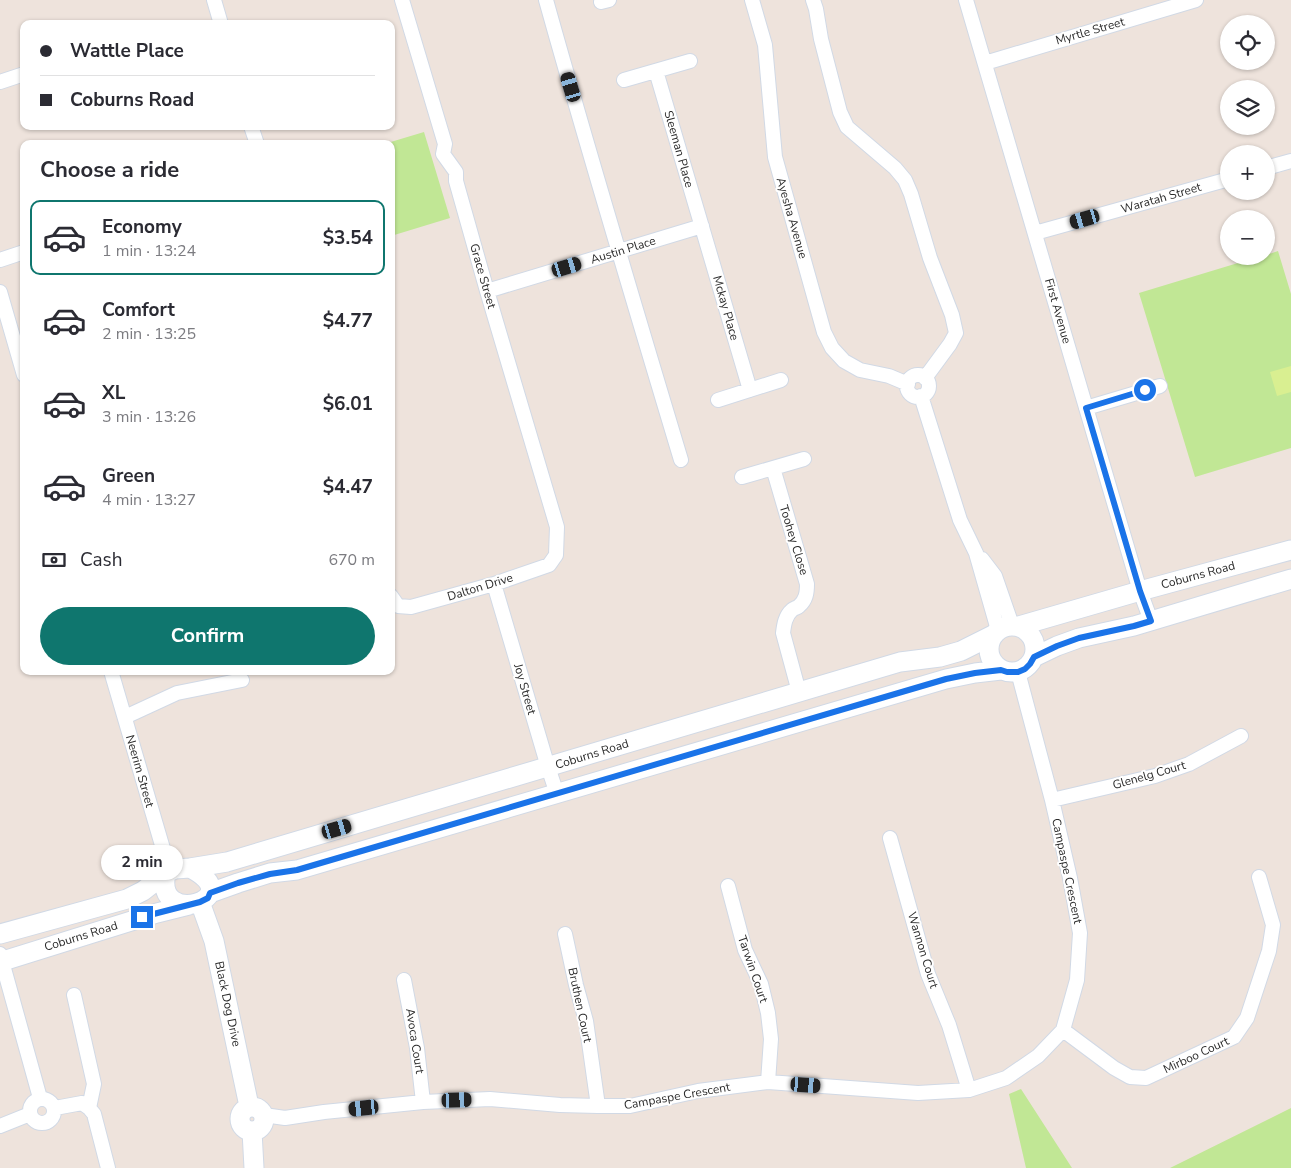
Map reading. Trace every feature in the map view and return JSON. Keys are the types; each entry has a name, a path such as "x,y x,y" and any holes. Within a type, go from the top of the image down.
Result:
{"street":[{"path":"214,0 220,20"},
{"name":"Grace Street","path":"402,0 445,144 443,154 456,172 456,181 487,291 557,527 556,555"},
{"path":"546,0 680,460"},
{"name":"Ayesha Avenue","path":"752,0 765,46 774,157 824,332 832,348 844,361 860,370 889,376 908,384 911,394 921,396 928,390 925,378 956,333 952,316 930,258 905,180 895,168 847,127 840,112 813,0"},
{"name":"First Avenue","path":"966,0 1140,591 1151,621"},
{"name":"Myrtle Street","path":"984,62 1196,0"},
{"path":"624,80 690,61"},
{"name":"Sleeman Place","path":"656,71 702,226"},
{"path":"0,82 20,75"},
{"path":"1275,165 1291,161"},
{"name":"Waratah Street","path":"1035,233 1220,182"},
{"name":"Austin Place","path":"487,291 702,226"},
{"name":"Mckay Place","path":"702,226 750,390"},
{"path":"0,260 20,253"},
{"path":"0,292 20,362"},
{"path":"908,384 911,378 916,376 925,378"},
{"path":"718,400 781,380"},
{"path":"1086,408 1160,386"},
{"name":"Ayesha Avenue","path":"921,396 960,520 976,553 995,576 1005,629"},
{"path":"742,477 804,459"},
{"name":"Toohey Close","path":"772,468 807,584 807,593 804,600 786,618 783,633 799,692"},
{"name":"Coburns Road","path":"0,934 127,899 177,870 227,862 900,662 940,657 961,651 1005,629 1291,550"},
{"name":"Dalton Drive","path":"395,601 411,608 494,584 549,565 556,555"},
{"path":"1034,657 1079,638 1134,626 1291,579"},
{"name":"Joy Street","path":"494,584 557,794"},
{"path":"1005,629 1026,630 1031,636 1034,642 1034,657 1025,669 1010,671 995,665 990,658 989,642 1005,629"},
{"name":"Coburns Road","path":"40,1098 1,959 200,900 238,883 270,874 297,870 946,679 975,673 1010,671"},
{"name":"Campaspe Crescent","path":"256,1111 285,1118 423,1102 490,1099 560,1105 630,1106 698,1091 768,1082 918,1093 969,1090 1006,1078 1038,1056 1063,1030 1077,980 1080,933 1070,878 1052,800 1010,671"},
{"name":"Neerim Street","path":"112,675 164,852 177,870"},
{"path":"125,717 177,693 242,680"},
{"name":"Glenelg Court","path":"1052,800 1155,776 1188,764 1241,736"},
{"name":"Wannon Court","path":"890,838 928,974 949,1025 969,1090"},
{"path":"177,870 200,873 206,878 211,888 200,900 180,903 172,899 165,891 164,886 177,870"},
{"name":"Mirboo Court","path":"1063,1030 1114,1068 1130,1077 1146,1078 1234,1037 1247,1018 1270,951 1273,925 1259,877"},
{"name":"Tarwin Court","path":"728,886 745,950 761,984 768,1013 770,1039 768,1082"},
{"name":"Black Dog Drive","path":"200,900 214,941 256,1111"},
{"name":"Bruthen Court","path":"565,934 586,1021 598,1106"},
{"name":"Avoca Court","path":"404,980 417,1048 423,1102"},
{"path":"74,995 94,1084 89,1108"},
{"path":"40,1098 49,1100 55,1108 53,1117 46,1123 36,1122 30,1114 33,1102 40,1098"},
{"path":"55,1108 82,1103 89,1108 94,1114 108,1168"},
{"path":"254,1168 252,1131 244,1128 239,1118 242,1110 256,1111"},
{"path":"0,1126 30,1114"}],"green space":[{"path":"424,132 450,218 395,235 395,141"},
{"path":"1278,251 1291,294 1291,448 1195,477 1139,293 1231,265 1275,265 1275,252"},
{"path":"1291,366 1291,392 1277,396 1270,372"},
{"path":"1021,1089 1072,1168 1026,1168 1009,1094"},
{"path":"1291,1108 1291,1168 1170,1168"}],"route":[{"path":"142,917 200,902 208,898 210,893 238,883 270,874 297,870 946,679 1001,670 1018,672 1025,669 1034,657 1057,646 1079,638 1151,621 1140,591 1086,408 1145,390"}]}
